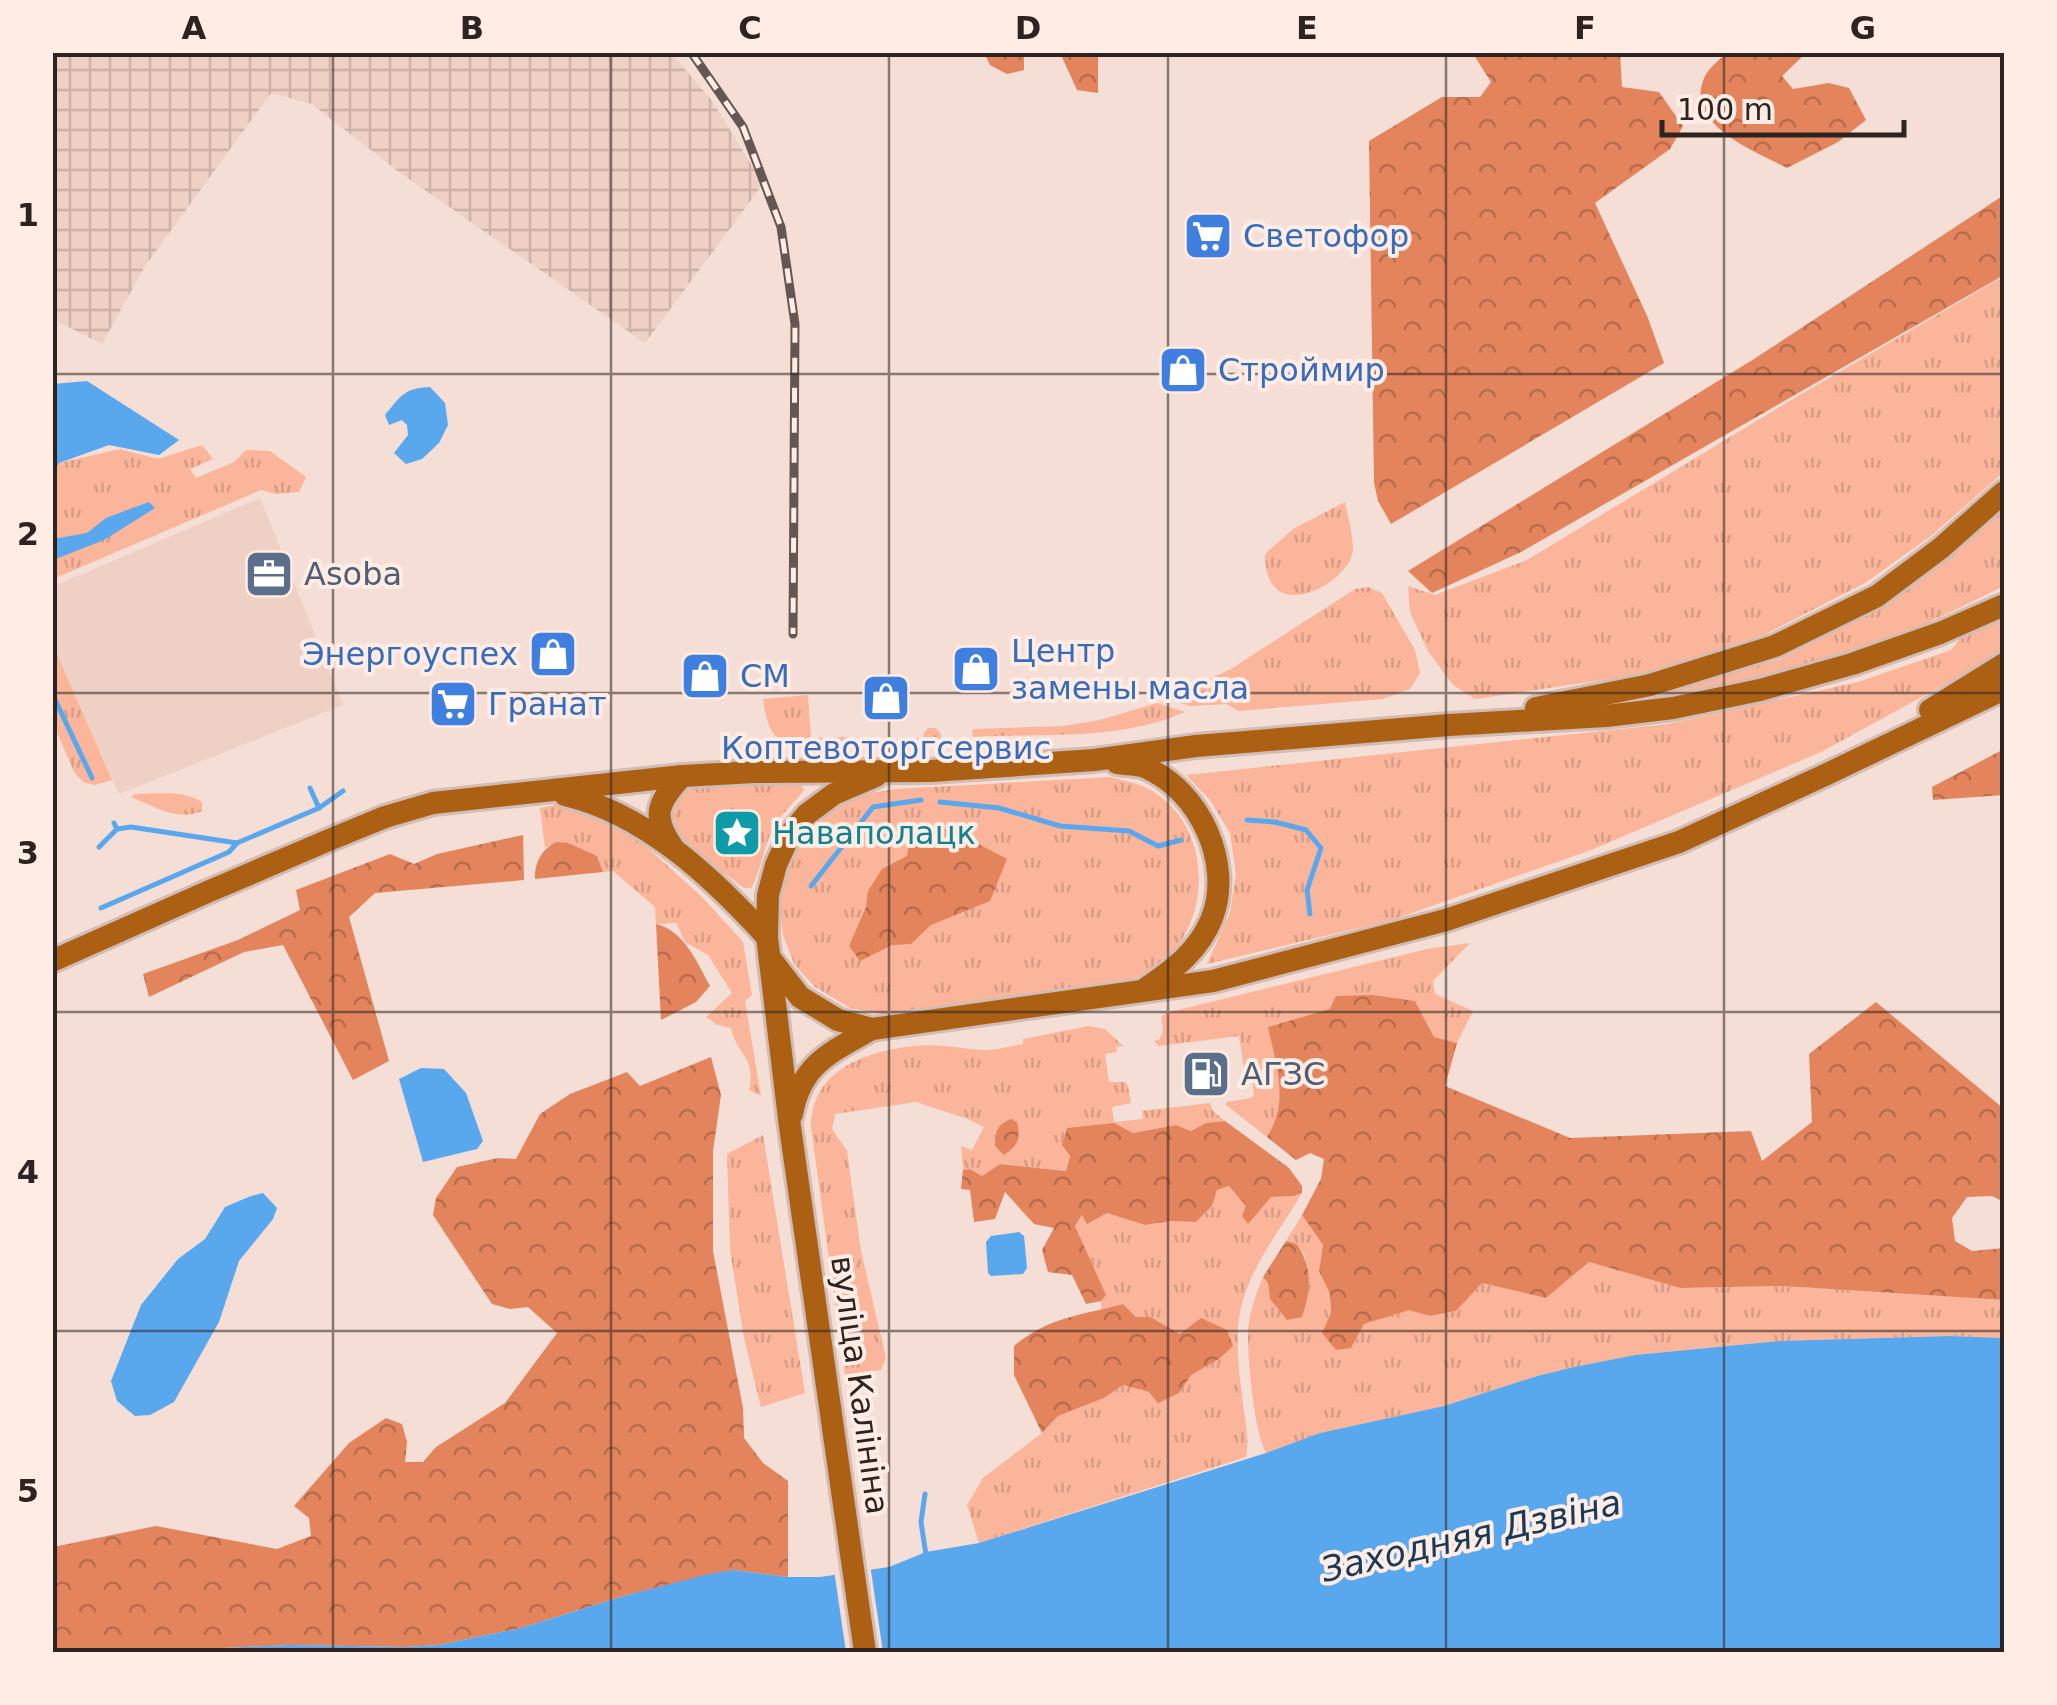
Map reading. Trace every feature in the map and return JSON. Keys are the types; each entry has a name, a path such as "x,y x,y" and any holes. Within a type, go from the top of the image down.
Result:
{"main road":[{"path":"1449,725 1650,685 1775,646 1877,596 1941,548 2004,492"},
{"path":"52,962 385,817 433,803 682,776 930,771 1094,760 1196,746 1673,708 1760,690 1852,664 1940,633 2004,604"},
{"path":"1825,776 2004,664"},
{"path":"624,782 635,805 674,848 736,903 800,997 838,1020 872,1028 1213,981 1446,920 1679,842 2004,689"},
{"path":"1094,760 1146,768 1174,786 1194,808 1210,835 1216,863 1217,890 1212,916 1198,944 1177,968 1139,993"},
{"name":"вуліца Калініна","path":"865,1652 790,1127 768,947 768,895 790,834 806,814 834,794 889,771"},
{"path":"674,848 661,830 660,807 682,776"},
{"path":"547,790 591,801 674,848"},
{"name":"вуліца Калініна","path":"790,1127 796,1092 811,1070 872,1028"}],"shaded area":[{"path":"52,53 671,53 713,102 763,184 645,343 399,172 312,104 271,93 145,266 102,344 53,319"},
{"path":"260,498 343,705 119,794 53,648 52,587"}],"green space":[{"path":"1472,52 1620,53 1622,87 1659,92 1683,126 1670,149 1595,203 1648,318 1664,363 1391,524 1378,501 1374,483 1369,141 1442,97 1480,97 1491,82"},
{"path":"984,53 1024,53 1024,70 1007,74 990,65"},
{"path":"1058,53 1098,53 1098,93 1077,90"},
{"path":"1727,53 1806,53 1782,76 1793,89 1829,83 1849,88 1866,120 1838,142 1787,168 1725,134 1704,108 1701,93 1705,76"},
{"path":"2004,195 2004,275 1521,552 1432,593 1408,571 1754,359"},
{"path":"2004,276 2004,472 1931,536 1865,583 1766,634 1643,674 1475,699 1453,685 1428,651 1410,612 1408,586 1435,595 1527,560"},
{"path":"202,445 213,459 190,469 196,478 234,462 246,450 270,451 306,477 299,492 275,494 261,490 53,579 52,473 59,463 120,449 158,459"},
{"path":"1345,502 1353,544 1349,563 1324,586 1308,593 1292,595 1278,590 1269,577 1265,554 1293,529"},
{"path":"2004,508 2004,586 1908,631 1823,662 1645,699 1644,694 1779,660 1884,606"},
{"path":"1368,587 1382,593 1415,650 1420,673 1410,689 1383,699 1238,711 1227,704 1190,706 1167,699 1231,669 1355,589"},
{"path":"2004,618 2004,648 1821,752 1591,850 1392,920 1207,964 1230,913 1236,874 1230,833 1210,800 1186,775 1668,724 1858,682 1951,650 1962,637"},
{"path":"52,645 112,780 95,785 83,782 74,772 53,723"},
{"path":"808,695 811,738 923,738 928,728 936,728 941,734 940,741 925,746 793,748 770,728 763,699"},
{"path":"1157,703 1185,712 1108,732 972,735 973,729 1063,726 1100,720"},
{"path":"2004,749 2004,795 1933,800 1932,787"},
{"path":"1111,777 1145,787 1169,804 1194,844 1198,892 1193,916 1183,938 1157,966 1135,978 888,1015 850,1008 815,987 794,964 783,935 780,904 786,870 802,840 826,814 859,795 896,789"},
{"path":"799,781 804,790 774,827 751,888 744,888 669,828 671,798 684,787"},
{"path":"187,796 202,802 202,811 184,815 166,812 131,797"},
{"path":"560,804 590,807 626,828 703,898 743,942 752,995 745,1001 761,1096 749,1090 748,1063 731,1028 706,1017 732,993 708,955 685,942 676,923 656,924 655,907 613,871 603,872 597,856 556,842 545,848 540,808"},
{"path":"925,829 950,829 1007,859 990,901 931,925 911,944 892,945 860,961 849,946 866,907 868,891 882,869 907,856 910,835"},
{"path":"523,835 524,880 375,893 349,917 389,1061 353,1080 283,945 244,952 149,997 143,974 238,940 300,910 296,890 390,854 414,864 437,854"},
{"path":"556,842 597,856 603,872 535,879 540,857"},
{"path":"656,924 682,941 710,986 696,1002 661,1020"},
{"path":"1470,943 1433,981 1435,994 1473,1011 1457,1043 1434,1037 1415,1001 1330,1009 1281,1087 1277,1122 1267,1137 1226,1105 1254,1095 1252,1075 1245,1076 1239,1036 1159,1046 1154,1041 1159,1040 1163,1031 1161,1017 1166,1013 1427,949"},
{"path":"1373,995 1415,1001 1434,1037 1457,1043 1445,1086 1570,1138 1751,1131 1762,1161 1812,1122 1809,1054 1876,1002 2004,1109 2004,1202 1992,1196 1967,1197 1952,1218 1955,1241 1972,1251 2004,1248 2004,1300 1783,1286 1680,1288 1589,1262 1546,1298 1482,1283 1456,1311 1430,1316 1409,1310 1364,1324 1351,1348 1336,1350 1322,1333 1331,1313 1330,1294 1319,1271 1323,1245 1302,1215 1321,1179 1324,1159 1310,1153 1296,1160 1267,1137 1280,1096 1268,1027 1330,1009 1336,996"},
{"path":"1089,1026 1105,1029 1123,1046 1116,1047 1117,1052 1105,1054 1109,1082 1125,1082 1131,1103 1112,1107 1114,1122 1143,1119 1142,1111 1210,1103 1225,1121 1206,1123 1191,1131 1176,1125 1133,1133 1114,1123 1070,1155 1066,1171 1000,1164 982,1176 970,1169 963,1170 961,1146 972,1150 984,1127 968,1119 916,1102 835,1114 832,1129 847,1151 861,1251 886,1358 881,1370 845,1375 811,1127 820,1091 845,1067 878,1053 924,1045 994,1049"},
{"path":"711,1057 721,1095 713,1151 713,1251 743,1408 744,1438 763,1463 788,1481 788,1577 733,1570 627,1595 521,1628 439,1645 53,1652 53,1547 156,1526 277,1549 311,1536 309,1518 294,1506 349,1443 386,1418 402,1424 407,1442 405,1462 423,1462 436,1447 505,1403 557,1333 528,1307 510,1309 492,1304 433,1215 436,1198 457,1167 498,1158 516,1159 540,1114 570,1094 627,1072 640,1086"},
{"path":"1011,1119 1017,1122 1018,1138 1004,1155 995,1146 997,1132"},
{"path":"1225,1121 1289,1168 1302,1186 1302,1193 1271,1197 1248,1224 1242,1216 1246,1206 1229,1186 1217,1190 1212,1206 1196,1222 1145,1225 1107,1213 1087,1224 1082,1215 1075,1226 1106,1295 1101,1301 1086,1304 1072,1275 1048,1272 1042,1250 1054,1228 1034,1224 1005,1192 995,1219 974,1222 970,1190 961,1189 963,1170 970,1169 982,1176 1000,1164 1066,1171 1070,1156 1062,1145 1067,1128 1114,1123 1133,1133 1176,1125 1191,1131 1206,1123"},
{"path":"763,1135 805,1393 761,1407 744,1338 730,1250 727,1154"},
{"path":"1230,1186 1246,1206 1271,1197 1302,1193 1244,1295 1238,1356 1246,1457 979,1543 967,1505 983,1478 1058,1416 1104,1398 1123,1385 1149,1392 1179,1393 1190,1375 1219,1359 1150,1317 1136,1317 1123,1304 1101,1310 1105,1295 1075,1226 1083,1214 1107,1213 1145,1225 1196,1222 1212,1206 1217,1190"},
{"path":"1302,1215 1323,1245 1319,1271 1330,1294 1331,1313 1323,1333 1351,1348 1364,1324 1409,1309 1430,1316 1456,1311 1482,1283 1546,1298 1589,1262 1680,1288 1783,1286 2004,1300 2004,1338 1779,1341 1635,1355 1537,1376 1444,1406 1320,1433 1266,1453 1252,1393 1249,1323 1263,1277 1270,1299 1307,1271 1305,1256 1297,1244 1286,1241"},
{"path":"1286,1241 1297,1244 1309,1280 1302,1317 1287,1320 1270,1299 1263,1277"},
{"path":"1123,1304 1136,1317 1150,1317 1180,1334 1201,1318 1227,1330 1233,1346 1191,1375 1179,1393 1158,1403 1149,1392 1123,1385 1104,1398 1058,1416 1042,1433 1014,1375 1014,1346 1040,1328"}],"water":[{"path":"87,381 179,440 159,455 109,445 59,463 53,473 53,384"},
{"path":"430,387 445,403 448,425 439,443 422,459 406,464 394,453 408,435 407,425 402,420 389,425 385,415 404,394"},
{"path":"149,502 155,508 104,540 53,560 53,539 87,533 106,518"},
{"path":"421,1068 444,1069 466,1093 483,1141 477,1149 423,1162 399,1079"},
{"path":"263,1193 277,1208 273,1219 239,1261 219,1322 174,1402 150,1415 135,1416 117,1401 111,1381 141,1305 178,1259 205,1239 225,1207"},
{"path":"1019,1232 1024,1236 1027,1268 1023,1274 991,1276 986,1242 991,1236"},
{"name":"Заходняя Дзвіна","path":"2004,1338 2004,1652 179,1652 291,1645 439,1645 521,1628 709,1574 733,1570 820,1577 889,1567 926,1552 979,1543 1320,1433 1444,1406 1574,1367 1635,1355 1779,1341"}],"pier":[{"path":"870,1564 883,1652 846,1652 834,1570"}],"waterway":[{"path":"52,693 92,778"},
{"path":"310,788 319,808"},
{"path":"117,829 131,827 237,843 319,808 343,791"},
{"path":"811,886 873,807 921,800"},
{"path":"940,802 999,808 1060,826 1129,831 1158,846 1181,840"},
{"path":"1247,820 1306,830 1321,848 1307,890 1310,914"},
{"path":"99,847 117,829 114,823"},
{"path":"101,908 229,852 237,843"},
{"path":"925,1494 921,1522 926,1555"}],"railway":[{"path":"691,52 743,127 781,227 795,324 793,634"}],"place":[{"name":"Светофор","path":"1208,236"},
{"name":"Строймир","path":"1183,370"},
{"name":"Asoba","path":"269,574"},
{"name":"Энергоуспех","path":"553,654"},
{"name":"Центр замены масла","path":"976,669"},
{"name":"СМ","path":"705,676"},
{"name":"Коптевоторгсервис","path":"886,698"},
{"name":"Гранат","path":"453,704"},
{"name":"Наваполацк","path":"737,833"},
{"name":"АГЗС","path":"1206,1074"}]}
